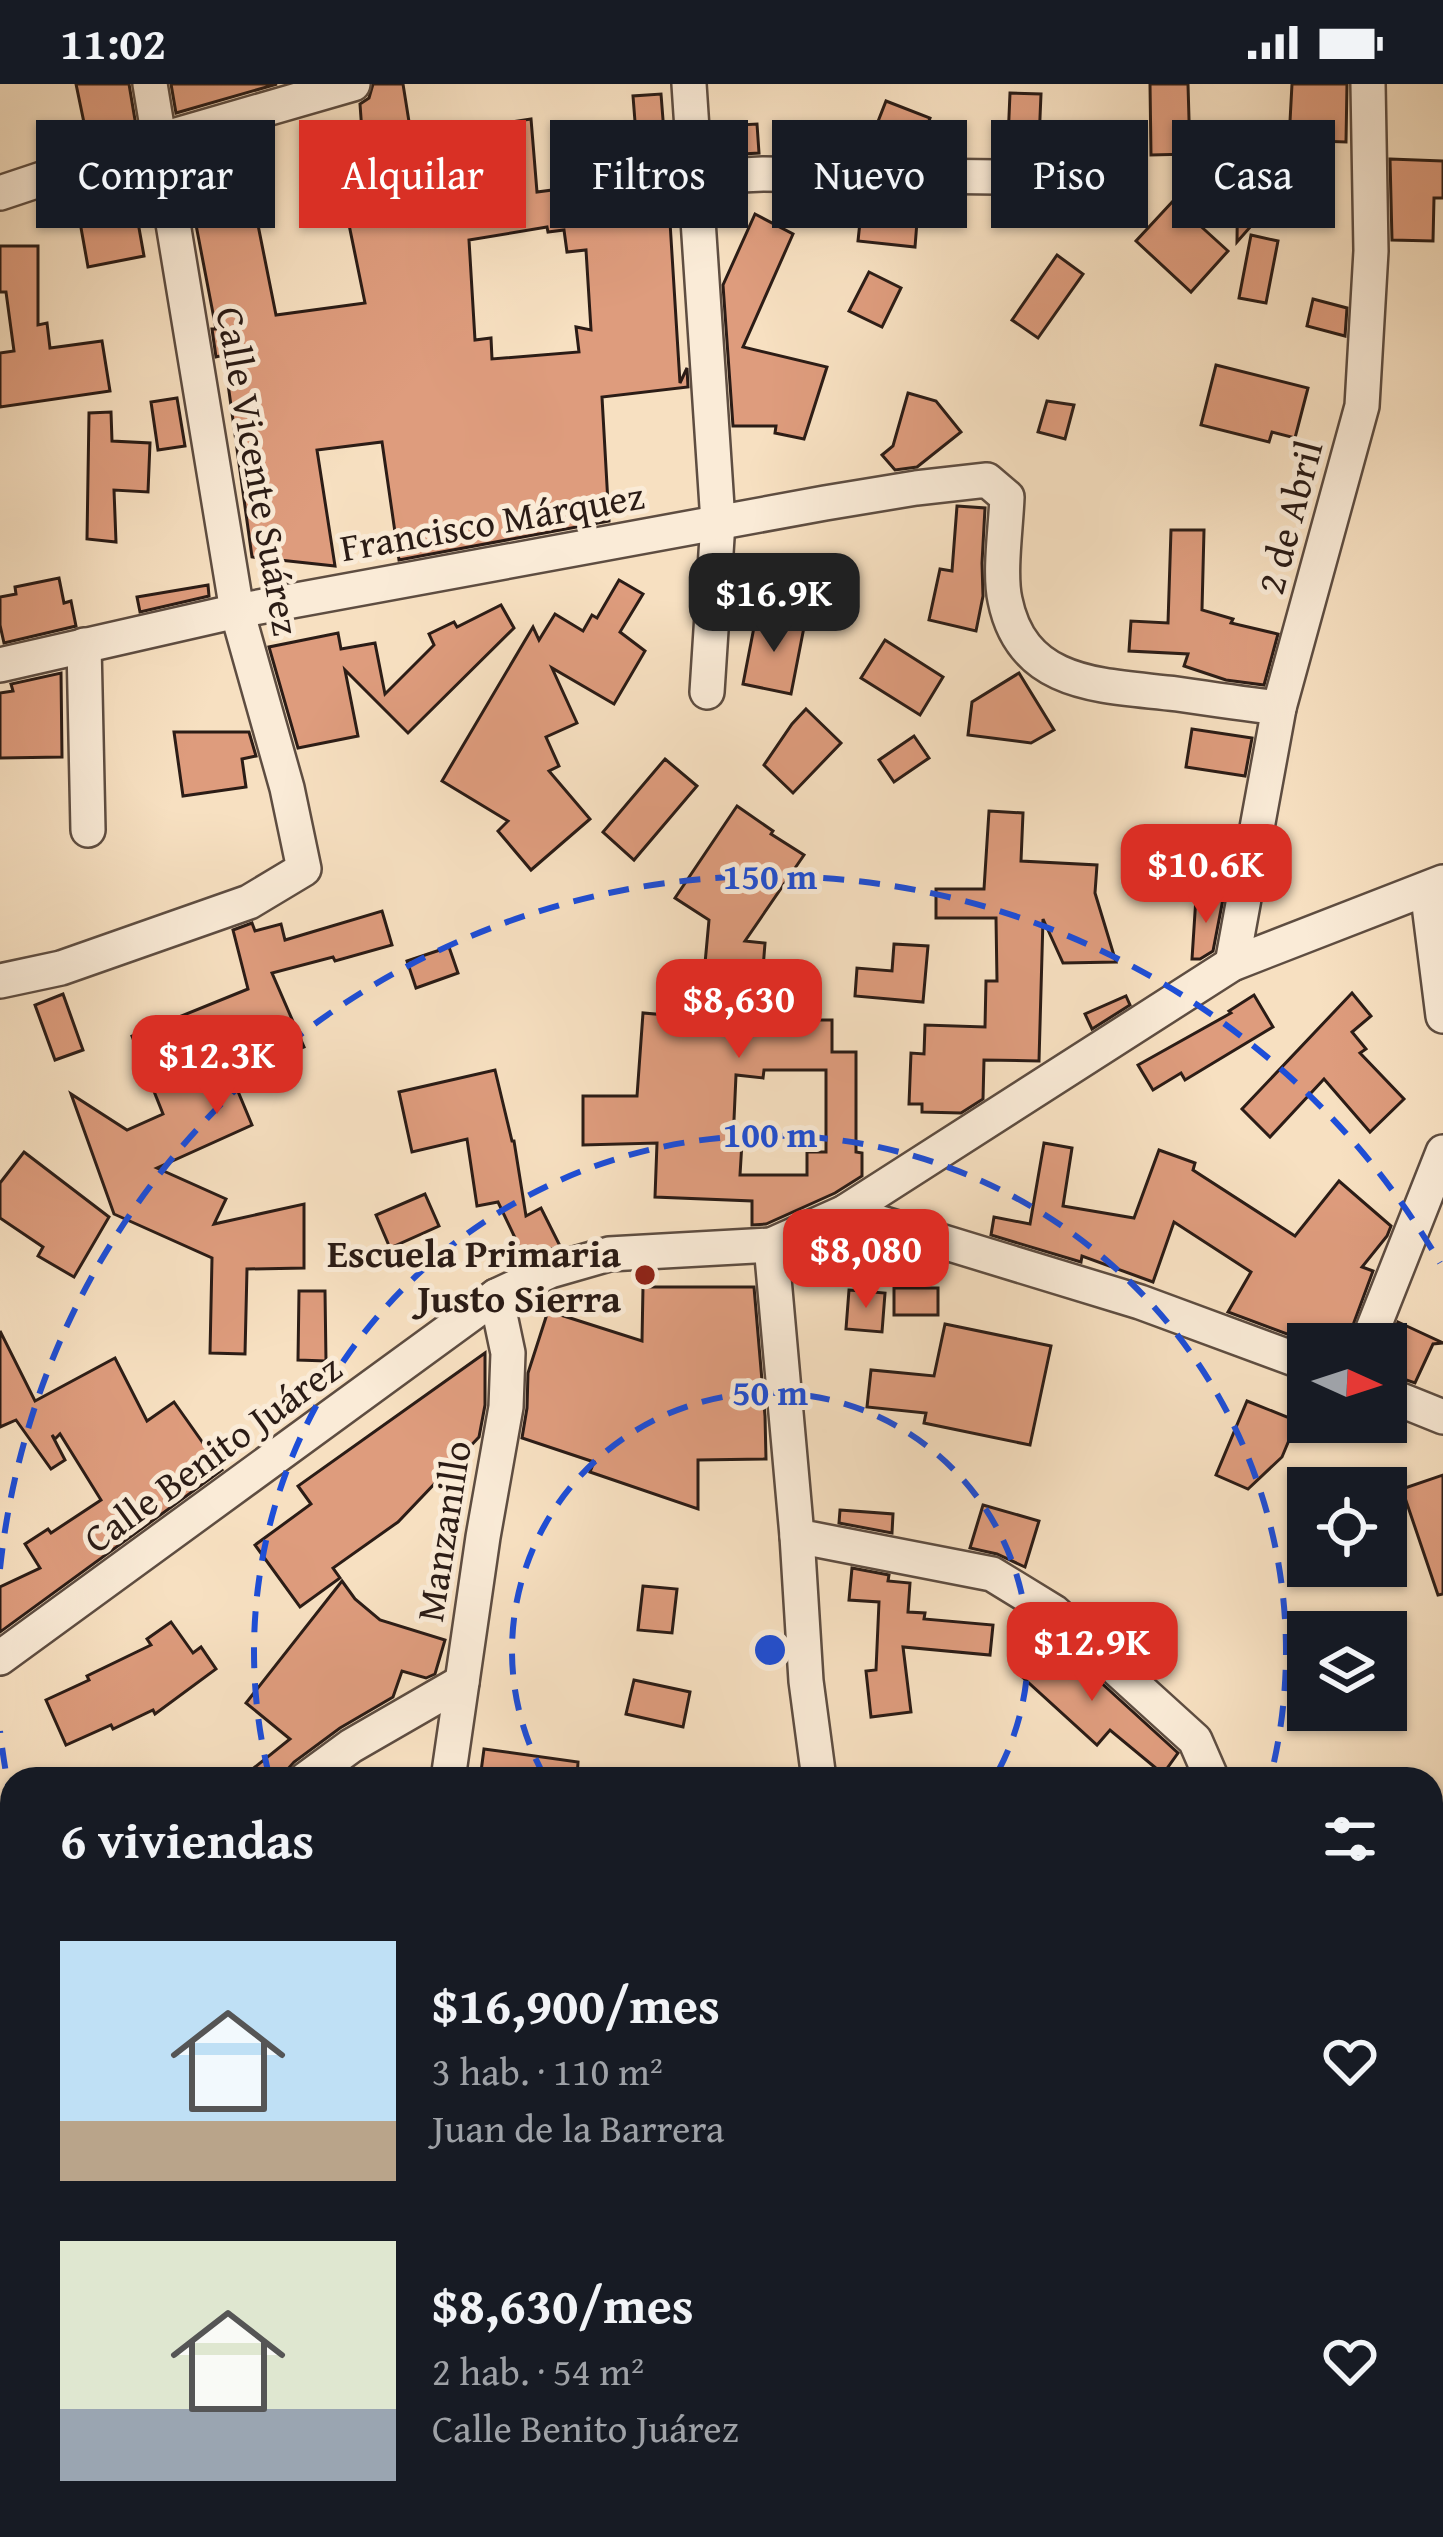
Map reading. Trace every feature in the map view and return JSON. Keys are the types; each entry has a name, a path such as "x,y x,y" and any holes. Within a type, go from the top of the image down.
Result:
{"street":[{"name":"Calle Vicente Suárez","path":"150,84 156,120"},
{"path":"228,120 352,84"},
{"path":"688,84 691,120"},
{"name":"2 de Abril","path":"1232,964 1280,708 1362,406 1371,251 1368,84"},
{"path":"748,175 991,177"},
{"path":"0,193 36,181"},
{"name":"Calle Vicente Suárez","path":"0,981 61,968 249,902 304,869 287,788 237,611 174,228"},
{"path":"700,228 718,522 706,692"},
{"name":"Francisco Márquez","path":"0,665 237,611 718,522 987,480 1007,497 1003,595 1012,625 1034,657 1070,679 1108,687 1280,708"},
{"path":"84,645 88,830"},
{"path":"1435,885 1443,1016"},
{"name":"Calle Benito Juárez","path":"0,1658 496,1296 550,1271 609,1254 771,1245 845,1212 1232,964 1435,885"},
{"path":"1375,1323 1443,1152"},
{"path":"845,1212 1140,1302 1287,1356"},
{"path":"771,1245 806,1681 817,1767"},
{"name":"Manzanillo","path":"450,1767 506,1407 508,1353 496,1296"},
{"path":"1407,1402 1443,1417"},
{"path":"797,1536 992,1574 1054,1612 1195,1740 1207,1767"},
{"path":"322,1767 462,1682"}],"building":[{"path":"76,84 129,84 135,120 83,120"},
{"path":"171,84 277,84 176,113"},
{"path":"373,84 403,84 409,120 361,120 360,104 369,98"},
{"path":"1150,84 1188,84 1189,120 1172,120 1172,154 1151,155"},
{"path":"1292,84 1347,84 1346,142 1335,142 1335,120 1290,120"},
{"path":"1010,93 1041,94 1040,120 1009,120"},
{"path":"661,94 663,120 635,120 633,96"},
{"path":"886,101 930,118 929,120 879,120"},
{"path":"531,119 537,192 550,190 550,228 670,228 680,383 687,368 688,387 602,397 609,521 399,560 382,442 317,450 335,566 252,557 224,355 216,357 212,329 216,329 197,228 259,228 276,315 365,303 350,228 526,228 524,120","holes":["547,227 548,232 564,230 567,252 586,250 591,330 576,327 579,352 492,359 491,338 475,340 469,240"]},
{"path":"757,124 759,153 748,154 748,125"},
{"path":"1390,159 1443,161 1443,198 1434,198 1433,241 1392,240"},
{"path":"1172,202 1172,228 1203,228 1228,251 1191,292 1136,241"},
{"path":"755,214 772,223 772,228 793,234 743,347 827,367 804,439 775,433 776,426 733,426 723,285"},
{"path":"81,228 139,228 144,256 88,267"},
{"path":"859,228 916,228 915,247 858,241"},
{"path":"1251,235 1278,241 1266,303 1239,298"},
{"path":"0,246 38,246 38,325 47,323 50,348 102,341 110,391 0,407 0,353 14,351 6,292 0,292"},
{"path":"1057,255 1083,274 1038,338 1012,320"},
{"path":"869,272 901,288 882,327 849,311"},
{"path":"1313,299 1347,308 1345,336 1307,326"},
{"path":"1216,365 1308,388 1295,438 1272,432 1269,442 1201,425"},
{"path":"908,393 936,401 961,432 917,467 895,470 882,455 893,446"},
{"path":"177,398 185,446 158,450 151,402"},
{"path":"1047,401 1074,405 1065,439 1038,432"},
{"path":"111,412 112,441 150,443 148,492 114,490 116,542 87,539 89,413"},
{"path":"957,506 985,508 983,596 976,631 929,620 940,569 952,571"},
{"path":"1171,530 1204,530 1202,610 1233,619 1231,623 1278,634 1264,685 1226,680 1184,666 1188,654 1129,651 1131,621 1168,623"},
{"path":"59,578 64,603 71,601 76,626 4,643 0,597 16,594 15,587"},
{"path":"619,580 643,594 620,632 645,651 614,704 552,668 577,723 546,737 559,766 549,771 590,819 531,870 498,831 508,821 442,781 533,627 539,640 555,614 583,631 592,615 597,618"},
{"path":"208,585 209,596 140,612 137,597"},
{"path":"501,605 514,628 408,733 345,670 358,736 298,748 269,647 338,633 341,649 375,643 385,694 434,645 429,634 454,622 457,627"},
{"path":"776,616 805,622 791,694 743,684 755,622 775,626"},
{"path":"885,640 943,677 920,715 861,678"},
{"path":"61,673 62,757 0,758 0,693 13,691 11,684"},
{"path":"1019,673 1054,730 1031,743 968,735 972,702"},
{"path":"806,709 841,743 793,793 764,765"},
{"path":"1192,729 1252,738 1245,776 1186,767"},
{"path":"174,732 249,732 256,756 242,759 246,787 183,796"},
{"path":"914,736 929,758 894,782 879,760"},
{"path":"665,759 697,786 634,860 603,832"},
{"path":"737,806 804,855 745,941 765,943 759,1020 832,1020 832,1052 856,1052 856,1152 862,1153 862,1176 766,1224 752,1225 752,1201 655,1197 657,1143 583,1145 583,1096 637,1096 643,1013 700,1018 709,920 675,898","holes":["764,1070 826,1070 826,1152 807,1152 807,1175 740,1175 742,1142 733,1142 736,1075 763,1078"]},
{"path":"989,811 1023,813 1021,861 1097,865 1095,893 1116,962 1063,963 1043,919 1039,1061 984,1060 983,1099 961,1113 922,1112 922,1104 909,1104 911,1053 924,1054 925,1025 985,1027 986,981 997,981 996,918 936,918 936,889 984,889"},
{"path":"1196,897 1223,899 1213,951 1192,959"},
{"path":"382,911 392,945 272,973 304,1047 232,1077 252,1125 157,1168 226,1199 214,1224 304,1204 304,1268 247,1269 245,1354 210,1353 212,1258 114,1214 71,1094 127,1130 163,1114 132,1036 248,989 233,930 252,923 255,931 281,924 285,940"},
{"path":"894,944 928,946 923,1002 855,996 857,968 892,971"},
{"path":"449,947 458,973 416,988 407,961"},
{"path":"1352,993 1371,1016 1352,1032 1366,1049 1360,1053 1404,1099 1370,1132 1324,1079 1270,1137 1242,1109"},
{"path":"63,994 83,1050 55,1060 35,1005"},
{"path":"1254,995 1273,1027 1185,1080 1181,1073 1153,1090 1138,1065"},
{"path":"1126,996 1130,1005 1092,1029 1085,1014"},
{"path":"495,1070 514,1141 526,1216 541,1208 560,1246 525,1259 498,1202 477,1206 467,1139 412,1152 399,1092"},
{"path":"1044,1143 1072,1148 1063,1206 1134,1218 1159,1150 1195,1163 1193,1170 1295,1236 1339,1181 1391,1226 1362,1267 1373,1271 1354,1323 1287,1323 1287,1334 1228,1312 1251,1272 1174,1222 1153,1282 1082,1256 1081,1262 991,1235 994,1217 1030,1224"},
{"path":"24,1152 109,1217 74,1277 38,1256 43,1247 0,1218 0,1183"},
{"path":"425,1194 439,1226 390,1248 376,1215"},
{"path":"643,1287 754,1287 766,1459 698,1460 698,1509 590,1472 594,1462 522,1438 528,1373 548,1311 642,1341"},
{"path":"894,1288 938,1288 938,1315 894,1315"},
{"path":"849,1290 885,1293 882,1332 846,1329"},
{"path":"299,1291 325,1291 326,1361 298,1360"},
{"path":"945,1324 1051,1346 1030,1445 924,1423 926,1413 867,1407 871,1370 934,1376"},
{"path":"1407,1326 1443,1343 1433,1344 1415,1383 1407,1380"},
{"path":"0,1331 35,1401 115,1358 147,1421 174,1402 222,1470 0,1632 0,1587 40,1568 25,1544 101,1500 60,1434 55,1439 52,1435 65,1460 51,1469 16,1420 0,1427"},
{"path":"485,1353 485,1405 479,1437 398,1522 333,1568 340,1578 300,1607 255,1545 311,1504 298,1486"},
{"path":"1247,1401 1287,1417 1288,1443 1282,1457 1248,1489 1216,1475"},
{"path":"1443,1475 1443,1594 1438,1595 1407,1504 1407,1487"},
{"path":"983,1505 1039,1521 1025,1567 970,1548"},
{"path":"840,1510 893,1514 892,1533 839,1523"},
{"path":"852,1568 910,1583 908,1612 925,1613 924,1619 993,1625 990,1655 903,1647 911,1712 871,1717 866,1671 876,1670 879,1602 849,1600"},
{"path":"342,1581 380,1620 445,1640 435,1674 426,1678 402,1671 393,1697 340,1728 290,1767 255,1767 290,1739 246,1703"},
{"path":"643,1586 677,1589 672,1633 638,1630"},
{"path":"171,1622 193,1653 201,1647 216,1669 155,1714 153,1710 66,1745 46,1700 151,1645 147,1639"},
{"path":"1051,1637 1178,1753 1168,1767 1155,1767 1110,1730 1097,1745 1018,1673"},
{"path":"634,1680 690,1692 683,1727 626,1714"},
{"path":"484,1749 578,1762 578,1767 482,1767"}],"place":[{"name":"Escuela Primaria Justo Sierra","path":"645,1275"}]}
